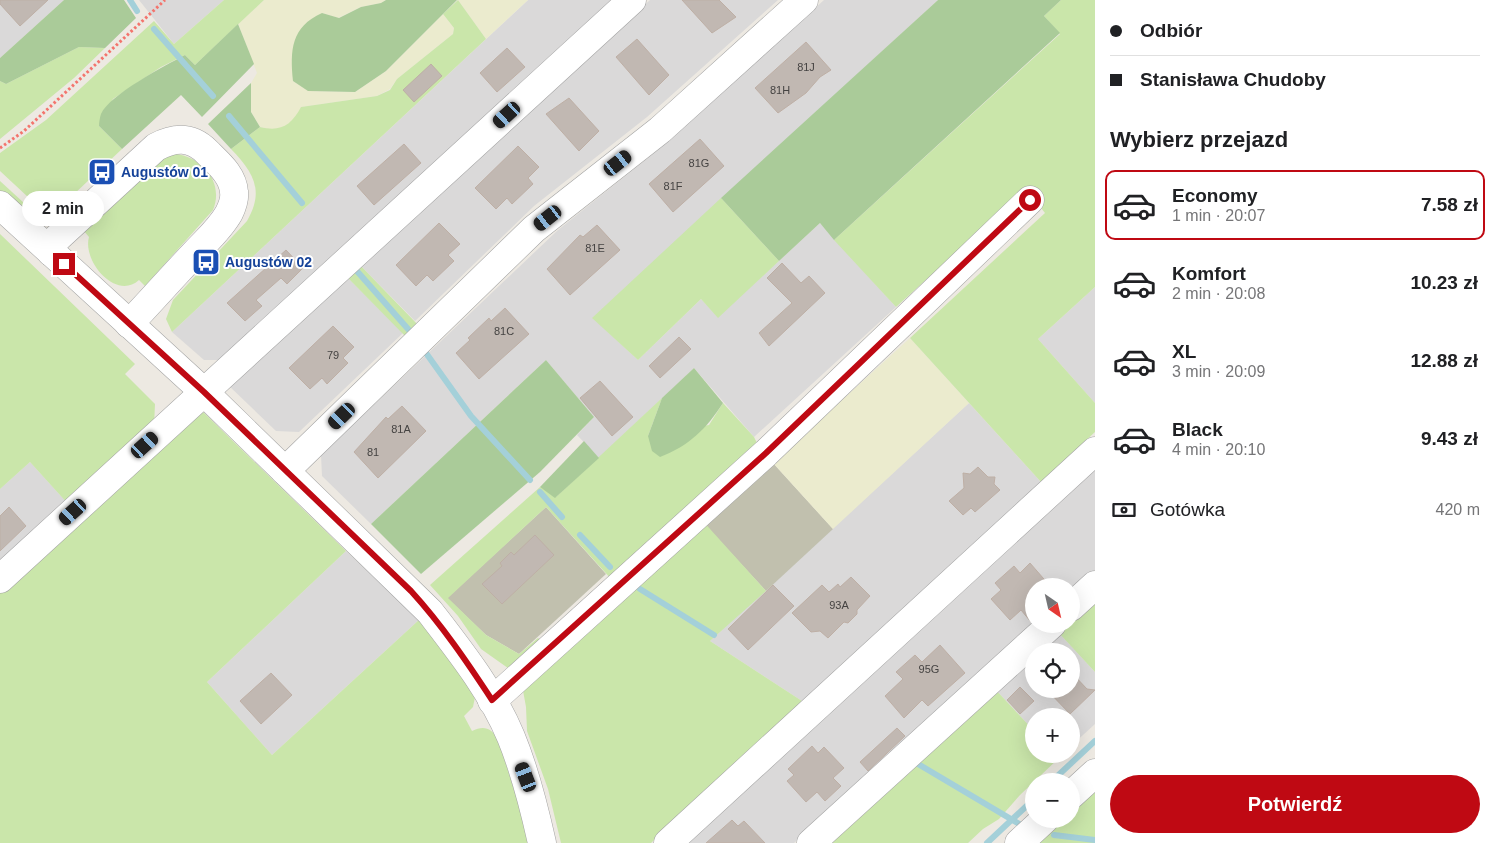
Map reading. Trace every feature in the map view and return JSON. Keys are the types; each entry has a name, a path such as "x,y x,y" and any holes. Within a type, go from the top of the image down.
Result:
{"street":[{"path":"0,579 632,0"},
{"path":"285,471 534,229 660,130 804,0"},
{"path":"51,252 54,241 156,147 182,138 202,147 223,168 233,183 232,205 216,230 129,324"},
{"path":"492,700 766,453 1030,200"},
{"path":"0,205 204,392 430,612 460,650 492,700 510,736 526,777 542,843"},
{"path":"668,843 1095,452"},
{"path":"1080,599 1095,585"},
{"path":"812,843 1042,633"},
{"path":"1080,787 1095,773"},
{"path":"1019,843 1035,828"}],"path":[{"path":"0,148 24,131 165,0"}],"shaded area":[{"path":"0,0 64,0 0,58"},
{"path":"139,0 224,0 174,44"},
{"path":"264,0 386,0 381,3 361,7 338,18 322,13 293,81 309,91 355,92 386,71 443,14 454,28 453,34 397,79 390,89 377,96 301,107 295,120 282,129 272,130 260,127 251,112 251,83 257,73 238,24"},
{"path":"458,0 528,0 486,39"},
{"path":"528,0 615,0 220,360 204,360 172,332"},
{"path":"650,0 778,0 647,117 534,206 415,321 359,264"},
{"path":"824,0 938,0 593,318 638,360 701,299 718,317 820,223 896,307 754,437 694,368 599,458 577,435 594,417 546,360 371,524 322,476 321,455 558,230 669,141"},
{"path":"346,276 403,333 299,432 276,431 227,384"},
{"path":"1095,287 1095,403 1038,339"},
{"path":"910,338 969,403 833,529 773,463"},
{"path":"969,403 1041,482 802,701 710,641"},
{"path":"30,462 69,505 0,569 0,489"},
{"path":"773,463 833,529 766,591 705,525"},
{"path":"1095,466 1095,570 1092,573 1080,583 1080,578 1025,578 1025,632 794,843 682,843"},
{"path":"546,507 606,574 519,654 486,635 447,598"},
{"path":"346,551 420,619 272,755 207,682"},
{"path":"1055,633 1059,633 1068,643 1044,643"},
{"path":"1080,656 1095,672 1095,724 1080,738 1080,708 1025,708 1025,721 995,689 1025,661 1025,698 1080,698"}],"green space":[{"path":"64,0 124,0 136,18 105,48 79,47 6,84 0,81 0,58"},
{"path":"224,0 264,0 195,65 185,55 161,67 113,99 99,126 122,149 56,211 49,214 43,211 0,171 0,153 46,120 154,21 174,44"},
{"path":"386,0 457,0 386,71 355,92 308,91 293,81 293,50 298,32 304,25 322,13 339,18 361,7 381,3"},
{"path":"458,0 486,39 172,332 166,319 173,300 247,221 252,210 256,191 254,182 245,166 231,149 260,127 273,129 289,123 301,107 377,96 390,90 397,79 453,34 454,28 443,14"},
{"path":"938,0 1061,0 1044,16 1060,33 834,240 820,223 779,261 721,198"},
{"path":"1061,0 1095,0 1095,287 1038,339 1095,403 1095,432 1041,482 910,338 1045,213 1026,189 896,307 834,240 1060,34 1044,16"},
{"path":"238,24 254,64 202,117 181,95 122,149 99,126 101,114 106,106 115,98 152,73 185,55 195,65"},
{"path":"79,47 105,48 74,78 0,139 0,81 6,84"},
{"path":"251,83 251,112 260,127 231,149 208,124"},
{"path":"167,155 186,156 195,161 209,173 214,181 216,190 213,210 145,286 139,280 130,285 120,286 111,282 96,267 88,247 89,237 84,231"},
{"path":"0,181 48,225 41,225 0,193"},
{"path":"721,198 779,261 718,318 701,299 638,360 592,318"},
{"path":"0,234 135,364 125,374 155,404 154,426 69,505 30,462 0,489"},
{"path":"359,264 420,327 408,339 346,276"},
{"path":"546,360 594,417 540,472 421,574 371,524"},
{"path":"694,368 723,403 704,428 688,442 660,457 652,451 648,436 662,398"},
{"path":"662,398 648,436 709,425 723,403 754,437 759,447 612,580 546,507 448,598 486,635 519,654 538,638 544,643 512,671 481,649 458,616 430,585 540,487 556,497"},
{"path":"198,407 346,551 207,682 272,755 420,619 439,642 475,697 473,707 464,716 472,731 484,728 493,732 498,739 531,843 0,843 0,589"},
{"path":"584,441 599,458 555,498 540,487"},
{"path":"701,519 766,591 710,641 802,701 651,843 561,843 548,789 527,731 526,707 522,685"},
{"path":"1095,597 1095,672 1080,656 1080,643 1068,643 1059,633 1080,633 1080,611"},
{"path":"995,689 1025,721 1025,763 1054,763 1043,773 1025,773 1025,790 999,819 983,829 968,843 825,843"},
{"path":"1095,790 1095,843 1038,843 1054,828 1080,828 1080,804"}],"building":[{"path":"0,0 48,0 20,26 0,4"},
{"path":"682,0 719,0 736,17 712,33"},
{"path":"637,39 669,75 649,95 616,57"},
{"path":"806,42 831,70 820,77 806,93 778,113 755,88"},
{"path":"507,48 525,67 497,92 480,73"},
{"path":"431,64 442,76 414,102 403,90"},
{"path":"569,98 599,131 579,151 546,114"},
{"path":"700,139 724,166 673,212 649,184"},
{"path":"404,144 421,163 374,205 357,186"},
{"path":"518,146 539,167 528,178 533,184 512,204 507,198 496,209 475,188"},
{"path":"439,223 460,244 448,255 454,261 433,281 427,275 416,286 396,265"},
{"path":"597,225 620,250 570,295 547,269 580,235 583,237"},
{"path":"286,250 303,268 287,284 281,278 256,300 262,306 245,321 227,303"},
{"path":"782,263 801,283 809,276 825,293 769,346 759,333 792,303 767,278"},
{"path":"505,308 529,334 479,379 456,353 470,340 468,338 489,318 491,321"},
{"path":"333,326 354,347 343,358 348,363 327,384 322,378 310,389 289,368"},
{"path":"679,337 691,349 660,378 649,366"},
{"path":"600,381 633,417 612,436 580,398"},
{"path":"402,406 426,431 378,478 354,452 386,417 388,419"},
{"path":"978,467 988,477 995,477 994,484 1000,490 975,512 971,508 963,515 949,501 964,488 963,473 970,474"},
{"path":"9,507 26,526 0,551 0,516"},
{"path":"535,535 554,555 502,604 482,584 502,566 500,563 511,552 514,555"},
{"path":"1030,563 1043,578 1025,578 1025,615 1021,610 1010,620 991,599 1001,590 995,583 1014,566 1020,573"},
{"path":"851,577 870,596 848,623 844,622 828,638 820,631 811,632 792,613 822,585 829,592 838,584 840,587"},
{"path":"773,585 794,606 748,650 728,629"},
{"path":"940,645 965,673 928,706 922,700 904,718 885,696 903,679 896,672 915,655 922,662"},
{"path":"271,673 292,695 261,724 240,701"},
{"path":"1080,682 1087,689 1095,690 1076,708 1064,708 1055,698 1080,698"},
{"path":"1020,687 1025,692 1025,698 1031,698 1034,701 1020,714 1007,700"},
{"path":"897,728 905,736 868,771 860,762"},
{"path":"812,746 818,753 824,747 844,768 833,778 841,786 825,801 817,792 806,802 787,781 794,775 788,769"},
{"path":"732,820 738,826 744,821 765,843 706,843"}],"waterway":[{"path":"130,0 137,11"},
{"path":"154,29 213,96"},
{"path":"229,116 302,203"},
{"path":"356,270 408,329"},
{"path":"426,353 471,416 530,480"},
{"path":"540,492 562,517"},
{"path":"580,535 610,567"},
{"path":"640,589 714,635"},
{"path":"1061,773 1095,741"},
{"path":"918,764 1021,825"},
{"path":"987,843 1025,807"},
{"path":"1054,835 1095,840"}],"place":[{"name":"Augustów 01","path":"102,172"},
{"name":"Augustów 02","path":"206,262"}],"route":[{"path":"64,264 204,392 411,591 460,650 492,700 766,453 1030,200"}]}
